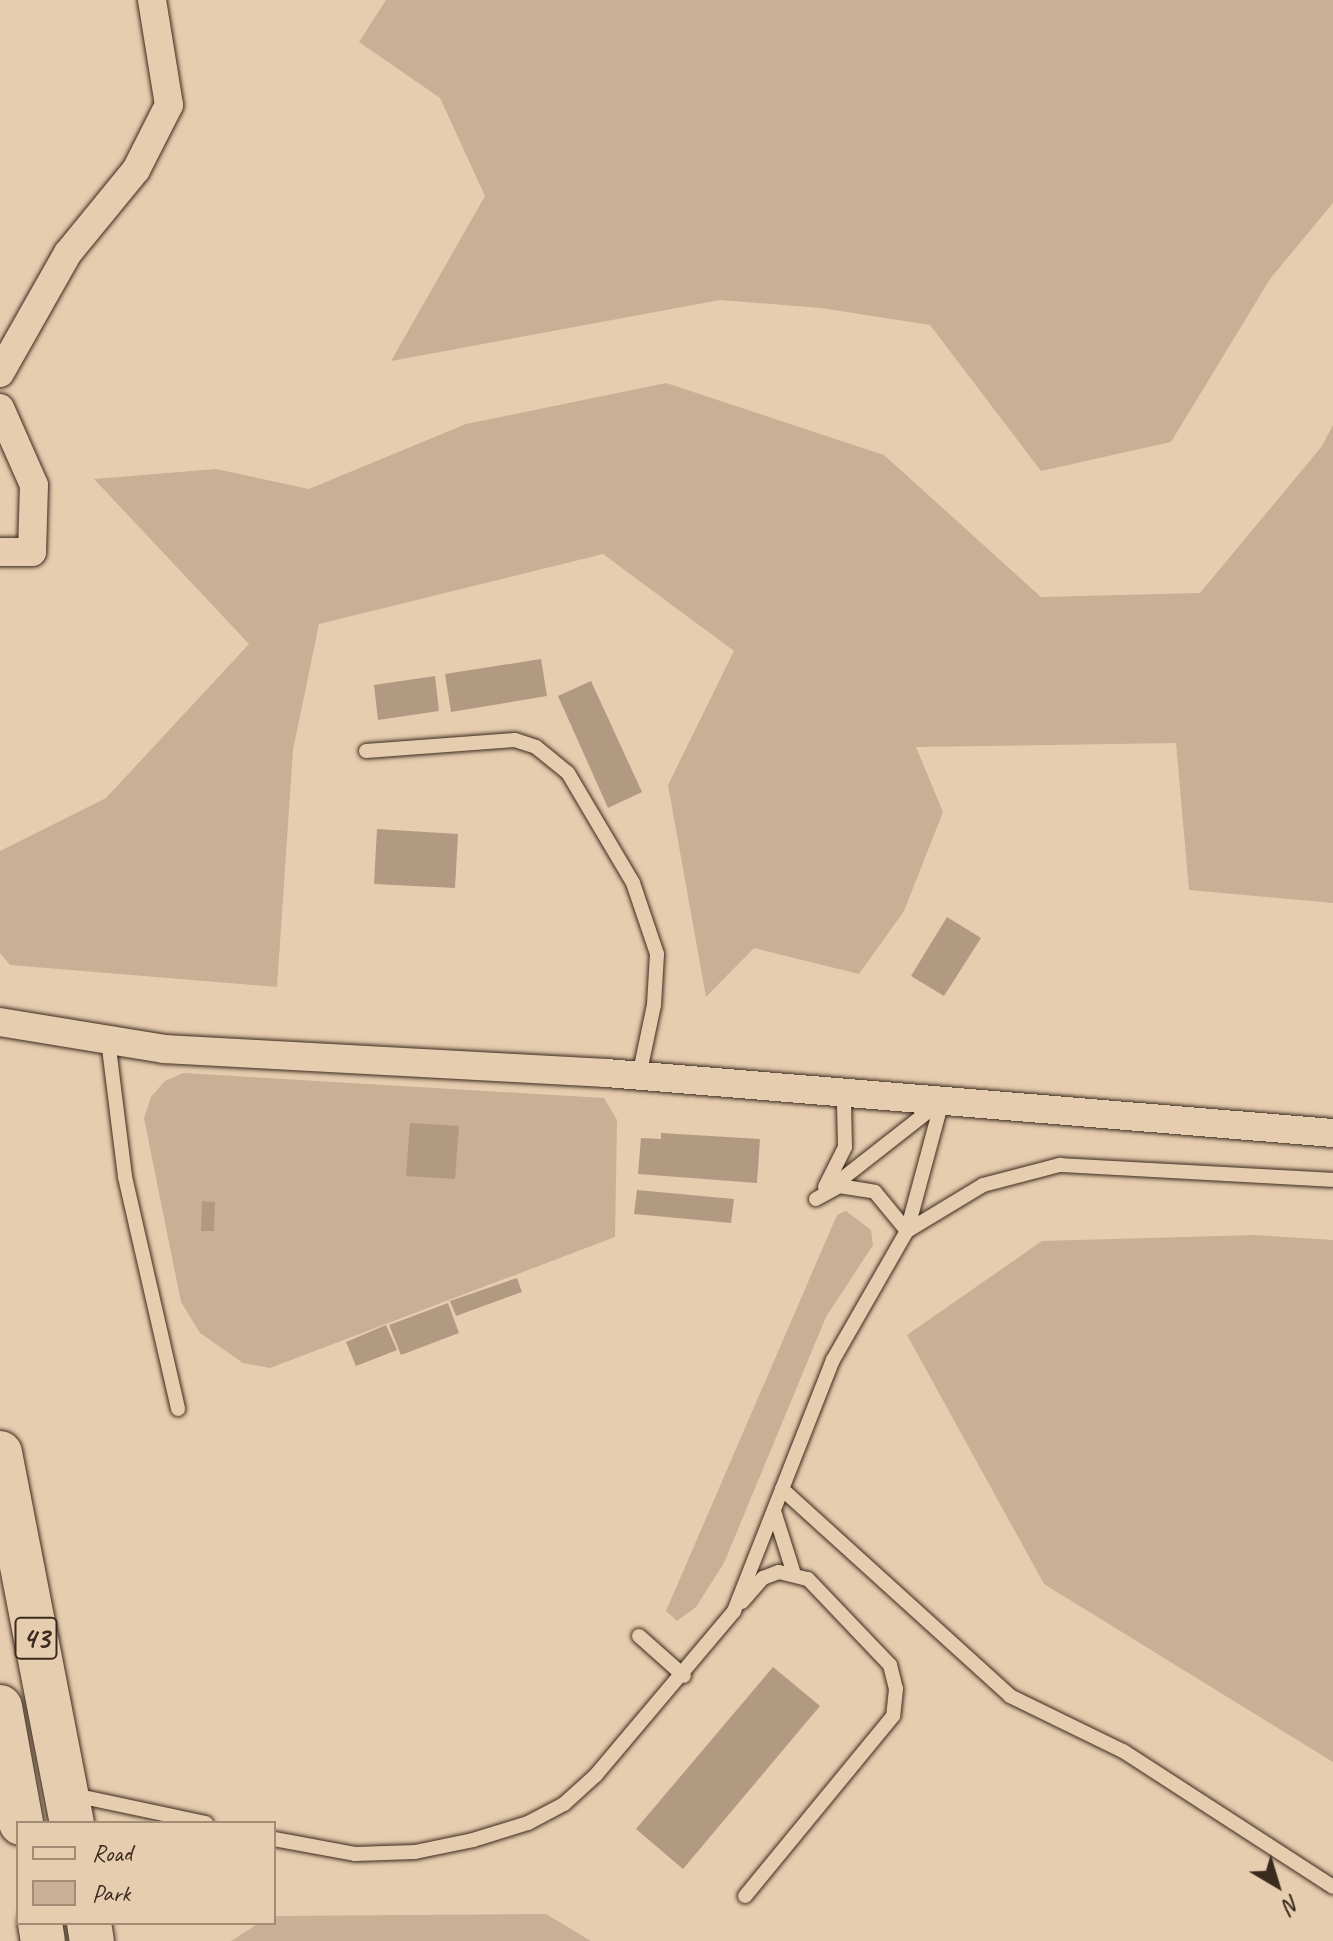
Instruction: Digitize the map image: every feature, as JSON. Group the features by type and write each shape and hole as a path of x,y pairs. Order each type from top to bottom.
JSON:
{"main road":[{"name":"43","path":"0,1453 69,1808"},
{"name":"43","path":"0,1707 21,1821"}],"street":[{"path":"0,373 68,253 136,170 169,105 152,0"},
{"path":"0,408 34,485 32,552 0,552"},
{"path":"0,1022 164,1049 639,1076 1333,1133"}],"lane":[{"path":"366,751 515,740 536,747 568,773 633,883 657,954 654,1005 639,1076"},
{"path":"108,1040 125,1177 178,1409"},
{"path":"816,1199 845,1147 844,1103 835,1092"},
{"path":"816,1199 942,1101"},
{"path":"734,1611 833,1360 907,1231 942,1101"},
{"path":"907,1231 940,1206 983,1185 1060,1165 1333,1180"},
{"path":"816,1199 839,1186 875,1192 907,1231"},
{"path":"782,1489 1010,1696 1123,1751 1333,1887"},
{"path":"774,1510 793,1571"},
{"path":"276,1839 355,1854 415,1852 528,1823 564,1804 596,1775 684,1676 763,1578 793,1571 808,1579 890,1665 896,1689 893,1716 745,1896"},
{"path":"639,1636 684,1676"},
{"path":"69,1808 188,1821"}],"green space":[{"path":"386,0 1333,0 1333,203 1270,279 1171,442 1041,471 930,325 821,308 720,300 391,361 485,196 440,98 359,42"},
{"path":"666,383 884,455 1041,597 1200,593 1322,446 1333,425 1333,903 1189,890 1176,743 916,747 943,812 904,911 859,974 754,948 706,997 668,785 734,651 603,554 319,624 293,750 277,987 10,965 0,953 0,851 106,798 249,644 94,479 216,469 309,489 466,424"},
{"path":"183,1073 604,1098 617,1120 615,1237 270,1368 243,1363 200,1333 181,1302 144,1118 151,1097 165,1081"},
{"path":"846,1211 871,1230 873,1245 826,1317 724,1563 696,1607 677,1621 666,1611 837,1215"},
{"path":"1255,1235 1333,1240 1333,1762 1044,1584 907,1335 1042,1241"},
{"path":"546,1914 591,1941 231,1941 256,1925 276,1925 276,1916"}],"building":[{"path":"541,659 547,696 451,712 445,674"},
{"path":"435,676 439,711 378,720 374,685"},
{"path":"591,681 642,792 608,808 558,696"},
{"path":"377,829 458,834 455,888 374,884"},
{"path":"947,917 981,938 944,996 911,976"},
{"path":"410,1123 459,1126 455,1179 406,1176"},
{"path":"661,1133 760,1139 757,1183 638,1174 641,1138 661,1139"},
{"path":"637,1190 734,1199 731,1223 634,1214"},
{"path":"202,1201 215,1202 214,1231 201,1231"},
{"path":"517,1278 522,1292 456,1316 450,1301"},
{"path":"448,1303 459,1333 401,1355 389,1325"},
{"path":"386,1325 397,1350 356,1366 346,1342"},
{"path":"773,1667 820,1706 683,1869 636,1829"}]}
